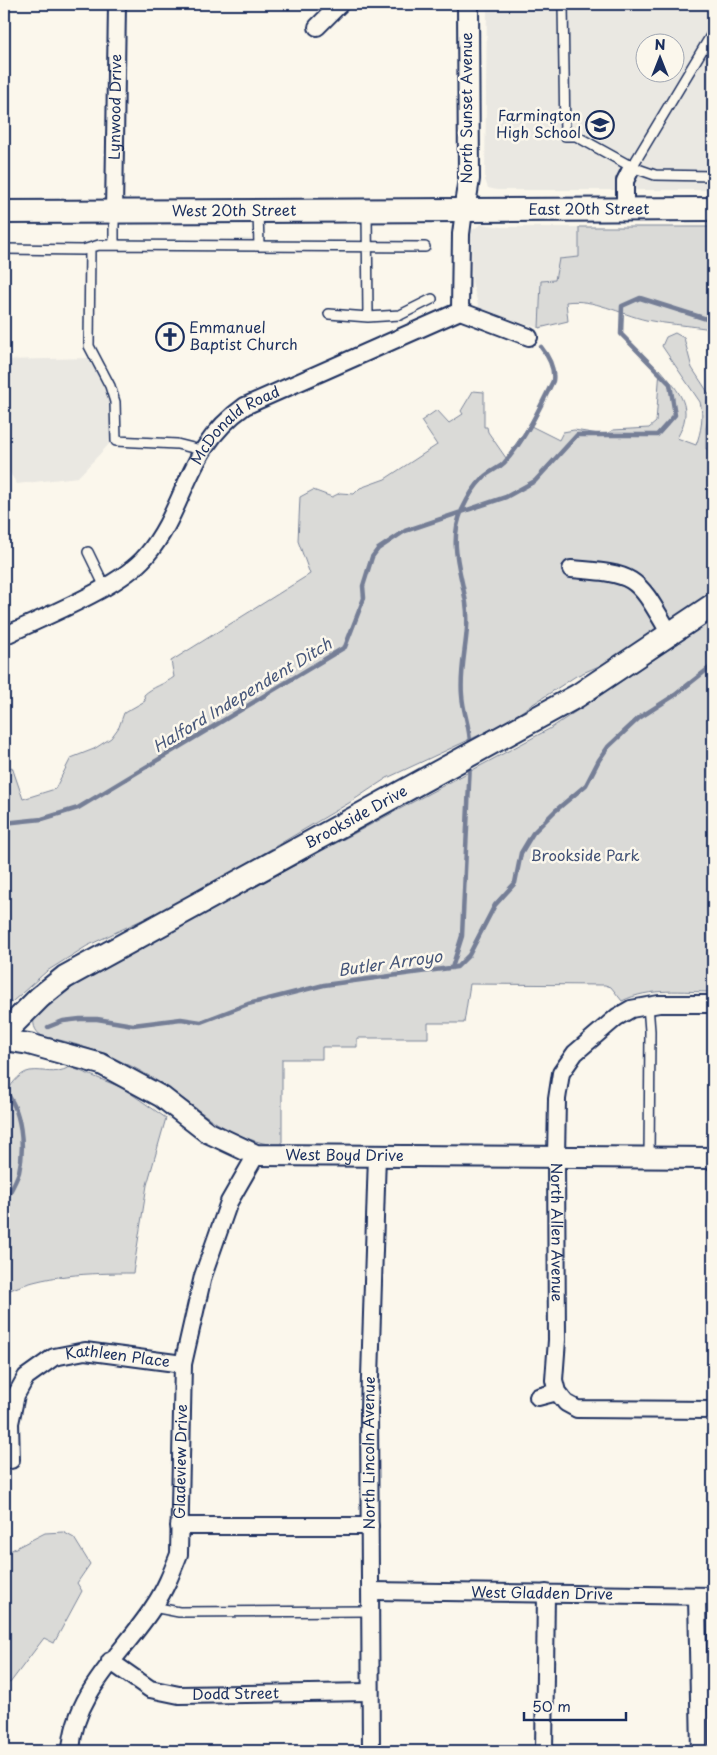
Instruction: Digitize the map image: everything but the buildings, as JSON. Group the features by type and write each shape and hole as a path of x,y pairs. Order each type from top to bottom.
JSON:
{"main road":[{"name":"East 20th Street","path":"464,211 496,208 713,209"},
{"name":"West 20th Street","path":"4,212 464,211"},
{"name":"Brookside Drive","path":"4,1033 33,1003 65,977 577,696 713,605"}],"street":[{"name":"Lynwood Drive","path":"114,212 117,4"},
{"path":"317,27 340,4"},
{"name":"North Sunset Avenue","path":"464,211 469,179 468,4"},
{"path":"625,209 625,180 632,167"},
{"path":"464,211 461,234 460,312 529,336"},
{"name":"McDonald Road","path":"4,636 105,587 130,572 148,554 164,529 202,450 220,425 245,406 460,312"},
{"path":"571,570 603,572 625,576 635,581 646,592 670,634"},
{"path":"648,1005 713,1004"},
{"name":"North Allen Avenue","path":"556,1392 554,1380 557,1340 556,1157 557,1098 561,1073 575,1053 617,1017 648,1005"},
{"name":"West Boyd Drive","path":"4,1040 29,1044 101,1064 162,1097 207,1132 256,1155 713,1158"},
{"name":"Gladeview Drive","path":"71,1751 71,1739 83,1705 110,1661 154,1607 168,1583 179,1554 183,1364 206,1266 229,1202 256,1155"},
{"name":"North Lincoln Avenue","path":"371,1751 368,1409 378,1155"},
{"name":"Kathleen Place","path":"11,1460 10,1423 16,1394 26,1377 54,1357 85,1351 183,1364"},
{"path":"538,1398 556,1392 566,1403 577,1408 713,1410"},
{"path":"179,1526 370,1526"},
{"name":"West Gladden Drive","path":"371,1591 705,1596"},
{"path":"544,1751 546,1593"},
{"path":"700,1751 705,1596"},
{"name":"Dodd Street","path":"110,1661 150,1689 179,1695 370,1692"}],"lane":[{"path":"563,4 565,136 576,136 632,167 655,175 711,177 713,168"},
{"path":"632,167 713,32"},
{"path":"258,211 259,246"},
{"path":"367,211 368,317"},
{"path":"114,212 114,245"},
{"path":"4,249 83,250 114,245 426,248"},
{"path":"90,248 89,346 110,386 115,402 116,441 177,444 202,450"},
{"path":"329,314 368,317 400,315 432,299"},
{"path":"88,552 105,587"},
{"path":"648,1005 650,1031 649,1158"},
{"path":"154,1607 179,1612 371,1611"}],"shaded area":[{"name":"Farmington High School","path":"487,4 713,4 713,190 497,190 488,188 485,180"},
{"path":"481,224 502,227 579,227 579,257 555,280 541,281 539,328 500,317 479,308 472,282 471,231"},
{"path":"90,358 110,391 112,441 78,477 17,484 4,464 4,360"}],"green space":[{"path":"579,227 713,227 713,333 705,328 646,320 596,304 576,301 566,302 568,321 539,328 541,281 555,280 559,259 579,257"},
{"path":"675,333 684,338 692,368 713,400 706,428 706,449 713,448 713,591 615,659 576,676 501,725 387,778 349,803 188,898 87,946 47,971 4,1009 4,770 12,767 23,799 55,789 71,758 94,749 111,738 119,727 124,713 145,701 144,695 147,692 174,677 171,661 310,574 298,541 300,497 313,490 332,497 340,493 354,494 360,488 385,479 437,445 421,421 437,410 449,423 463,414 461,411 473,391 484,392 484,427 487,427 488,432 506,458 529,425 559,440 563,432 574,430 605,435 613,430 649,428 656,422 660,369 679,393 685,409 685,418 677,438 696,445 701,424 700,402 662,346 666,337"},
{"name":"Brookside Park","path":"713,620 713,992 655,992 622,1001 611,987 605,985 470,984 464,1023 428,1023 428,1038 357,1038 357,1047 322,1047 322,1059 282,1059 282,1146 246,1138 231,1131 162,1084 133,1067 104,1054 42,1036 35,1029 35,1014 90,975 551,728"},
{"path":"70,1067 123,1088 166,1118 147,1185 133,1273 84,1274 50,1278 4,1293 4,1096 15,1081 26,1072 58,1071"},
{"path":"63,1532 74,1538 90,1564 77,1583 82,1591 54,1643 44,1638 10,1683 4,1681 4,1554 45,1533"}],"waterway":[{"name":"Halford Independent Ditch","path":"4,823 42,819 78,808 345,647 364,598 363,586 372,557 378,549 405,531 506,497 535,481 577,435 657,435 675,415 670,384 621,334 622,306 640,298 713,321"},
{"path":"470,747 462,695 467,615 457,557 456,534 458,522 464,506 477,485 485,476 504,463 518,445 553,381 551,363 541,347"},
{"name":"Butler Arroyo","path":"48,1027 63,1021 80,1019 97,1019 133,1025 181,1019 201,1022 248,1004 324,985 457,967 469,955 495,905 515,883 521,853 533,833 555,811 586,785 608,747 639,718 675,695 713,665"},
{"path":"452,968 462,936 470,762"},
{"name":"Butler Arroyo","path":"4,1090 15,1107 22,1140 19,1172 4,1203"}],"place":[{"name":"Farmington High School","path":"600,125"},
{"name":"Emmanuel Baptist Church","path":"170,337"}]}
